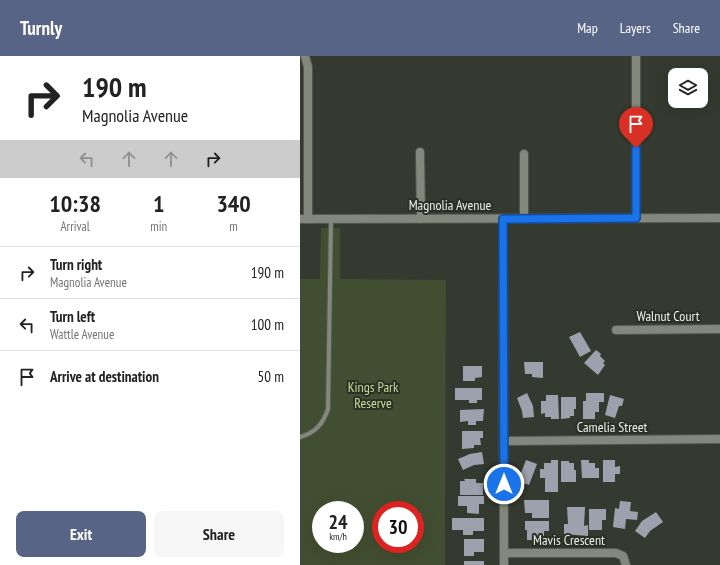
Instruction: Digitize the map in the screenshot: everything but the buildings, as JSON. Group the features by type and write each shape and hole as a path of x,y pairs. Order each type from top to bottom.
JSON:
{"street":[{"path":"305,56 308,67"},
{"path":"304,218 308,67 311,56"},
{"path":"636,56 636,218"},
{"path":"420,152 421,218"},
{"path":"524,154 524,218"},
{"name":"Magnolia Avenue","path":"304,218 720,218"},
{"path":"503,219 504,565"},
{"name":"Walnut Court","path":"616,330 720,329"},
{"name":"Camelia Street","path":"504,441 720,439"},
{"name":"Mavis Crescent","path":"504,553 616,553 623,556 626,565"}],"lane":[{"path":"300,437 317,428 322,422 328,409 331,219"}],"green space":[{"name":"Kings Park Reserve","path":"321,228 340,228 340,279 446,280 445,565 300,565 300,279 320,279"}],"route":[{"path":"504,484 503,219 636,218 636,148"}]}
